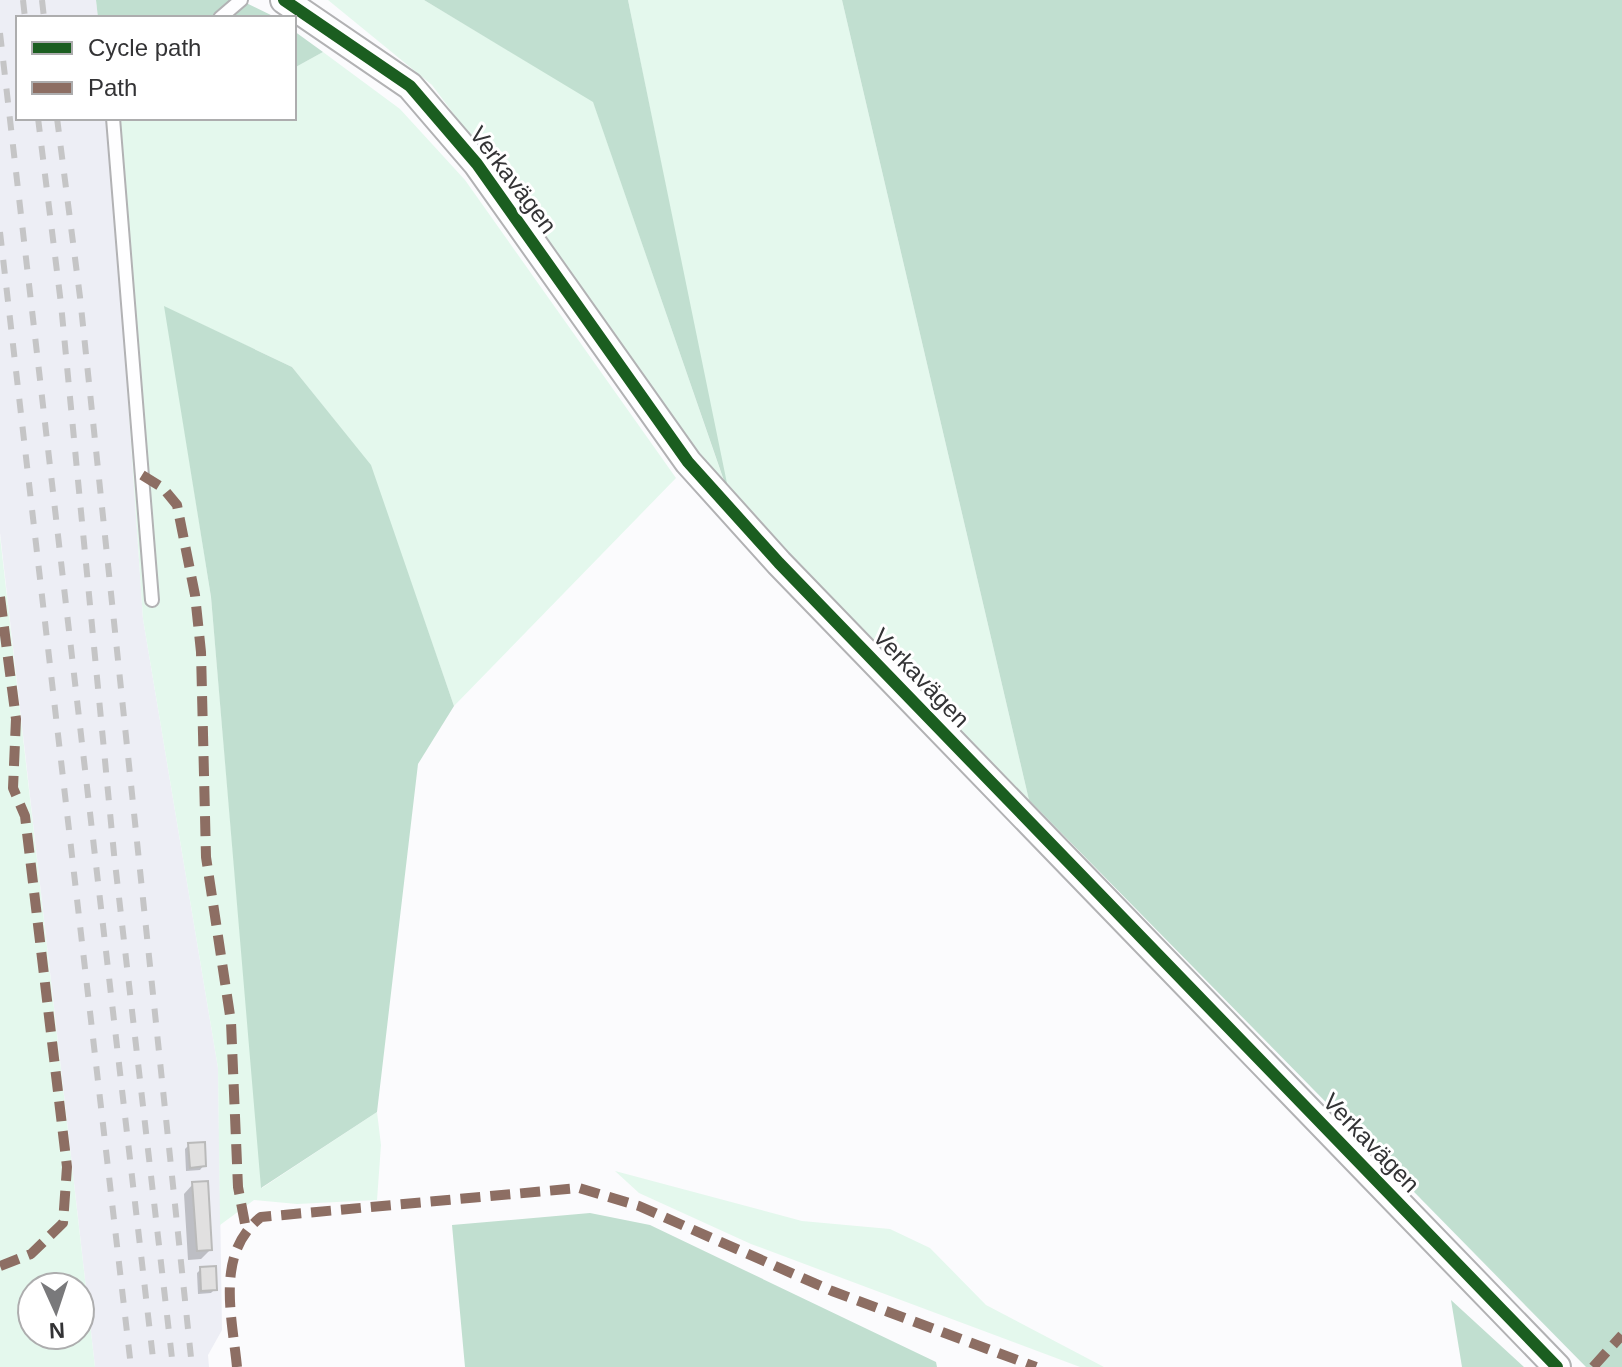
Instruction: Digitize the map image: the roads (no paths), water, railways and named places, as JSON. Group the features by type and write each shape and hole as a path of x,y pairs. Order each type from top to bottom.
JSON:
{"street":[{"name":"Verkavägen","path":"284,0 410,86 477,164 671,438 708,484 779,563 1557,1367"}],"lane":[{"path":"222,16 241,0"},
{"path":"113,120 152,600"}],"railway":[{"path":"23,0 25,16"},
{"path":"42,0 44,16"},
{"path":"0,33 154,1367"},
{"path":"38,120 61,304 114,854 173,1367"},
{"path":"57,120 80,297 192,1367"},
{"path":"0,232 131,1367"}]}
